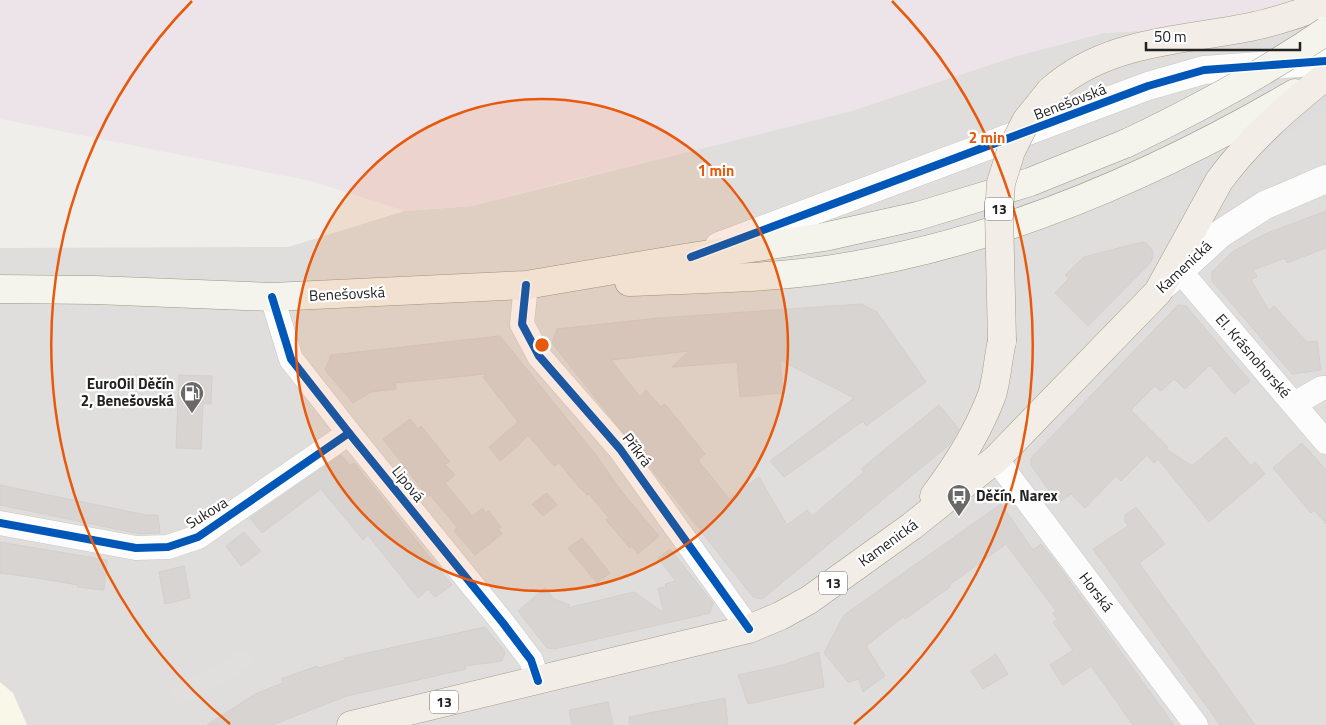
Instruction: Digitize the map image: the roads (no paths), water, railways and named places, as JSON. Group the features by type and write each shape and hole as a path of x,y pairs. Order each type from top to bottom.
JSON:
{"main road":[{"name":"13","path":"912,526 958,463 977,429 992,393 1002,341 999,212 1002,183 1011,151 1026,121 1050,91 1066,77 1107,56 1158,42 1252,26 1292,16 1326,4"},
{"name":"Benešovská","path":"0,289 95,290 272,297 526,285 824,237 918,216 1030,182 1126,143 1235,87 1326,31"},
{"name":"13","path":"1158,292 1219,181 1231,165 1260,135 1326,75"},
{"path":"526,285 733,278 831,269 928,249 977,236 1055,209 1140,175 1253,118 1326,75"},
{"name":"Kamenická","path":"351,725 749,629 780,616 809,600 912,526 996,458 1158,292"}],"street":[{"name":"Benešovská","path":"691,257 1148,86 1204,70 1326,61"},
{"name":"Kamenická","path":"1158,292 1220,234 1265,205 1326,179"},
{"name":"El. Krásnohorské","path":"1180,271 1326,442"},
{"name":"Příkrá","path":"526,285 522,324 539,356 620,449 749,629"},
{"name":"Lipová","path":"272,297 291,359 348,433 503,622 531,660 538,681"},
{"path":"1294,404 1322,388 1326,388"},
{"name":"Sukova","path":"0,523 136,548 168,547 198,537 348,433"},
{"name":"Horská","path":"996,458 1196,725"}],"place":[{"name":"EuroOil Děčín 2, Benešovská","path":"192,414"},
{"name":"Děčín, Narex","path":"959,517"}]}
